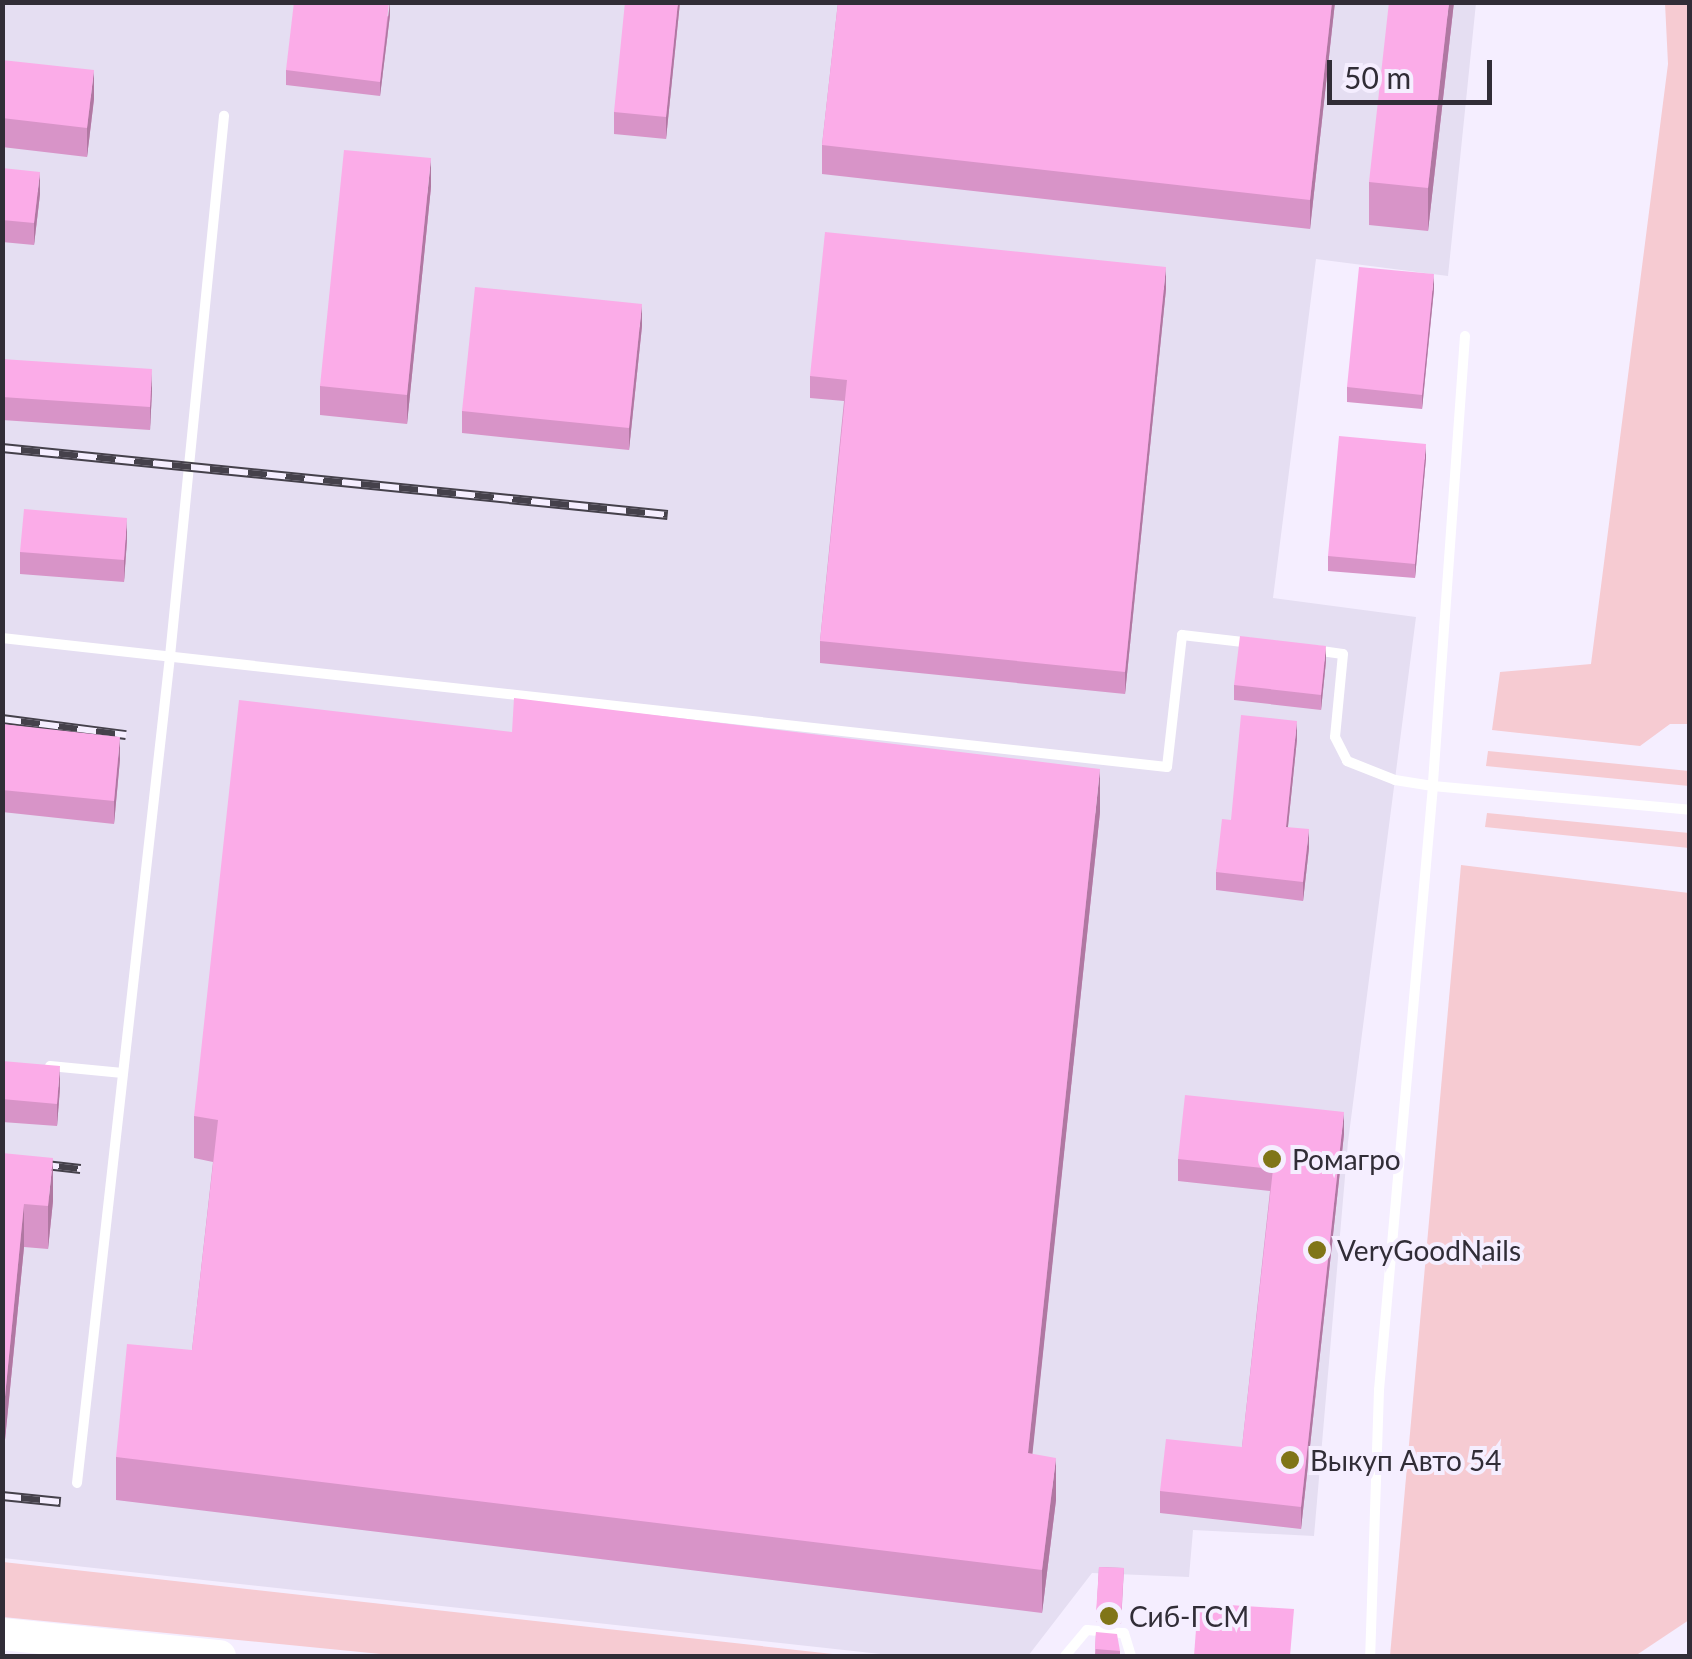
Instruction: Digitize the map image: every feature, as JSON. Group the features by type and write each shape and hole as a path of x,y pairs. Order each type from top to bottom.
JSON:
{"highway":[{"path":"16,1639 220,1656"}],"lane":[{"path":"77,1483 170,656 224,116"},
{"path":"1370,1656 1379,1390 1434,786 1466,336"},
{"path":"2,638 1167,766 1182,635 1272,645"},
{"path":"1308,649 1343,654 1335,737 1347,762 1395,780 1434,786 1690,810"},
{"path":"37,1064 123,1073"},
{"path":"1065,1656 1087,1630 1124,1633 1131,1656"}],"shaded area":[{"path":"3,3 1476,3 1448,276 1316,259 1273,598 1416,617 1348,1142 1314,1536 1193,1530 1189,1577 1092,1573 1028,1656 899,1656 3,1558"},
{"path":"1665,3 1690,3 1689,724 1670,724 1640,746 1492,730 1500,672 1591,664 1668,64"},
{"path":"1488,751 1689,771 1689,786 1486,766"},
{"path":"1487,813 1689,833 1689,848 1485,827"},
{"path":"1461,865 1689,893 1689,1620 1635,1656 1390,1656"},
{"path":"3,1562 851,1656 401,1656 3,1617"}],"building":[{"path":"294,2 389,2 380,82 286,70"},
{"path":"625,2 678,2 666,117 614,112"},
{"path":"838,2 1332,2 1310,200 822,145"},
{"path":"1389,2 1449,2 1428,188 1369,182"},
{"path":"2,60 94,70 87,128 2,118"},
{"path":"344,150 431,158 407,395 320,386"},
{"path":"2,168 40,172 34,223 2,220"},
{"path":"825,232 1166,267 1125,672 820,641 847,380 810,376"},
{"path":"1359,267 1434,274 1422,395 1347,387"},
{"path":"475,287 642,304 629,428 462,411"},
{"path":"2,359 152,369 150,407 2,397"},
{"path":"1339,436 1426,444 1415,564 1328,556"},
{"path":"24,509 127,518 124,560 20,552"},
{"path":"1240,636 1326,646 1321,695 1234,685"},
{"path":"514,698 1100,769 1028,1453 1056,1458 1042,1570 116,1457 127,1344 192,1350 218,1120 194,1116 239,700 512,732"},
{"path":"1241,715 1297,721 1286,827 1309,829 1303,882 1216,872 1222,819 1231,820"},
{"path":"2,724 120,737 114,801 2,790"},
{"path":"2,1061 60,1066 57,1104 2,1099"},
{"path":"1185,1095 1344,1112 1301,1507 1160,1491 1166,1439 1242,1447 1273,1169 1178,1159"},
{"path":"2,1153 53,1158 48,1206 24,1204 3,1417"},
{"path":"1099,1567 1124,1568 1121,1617 1096,1614"},
{"path":"1198,1603 1294,1609 1290,1656 1194,1656"},
{"path":"1096,1632 1117,1634 1120,1651 1095,1649"}],"tram line":[{"path":"2,1656 11,1656"}],"railway":[{"path":"2,448 668,515"},
{"path":"2,719 126,735"},
{"path":"2,1160 80,1169"},
{"path":"2,1496 61,1502"}],"place":[{"name":"Ромагро","path":"1272,1159"},
{"name":"VeryGoodNails","path":"1317,1250"},
{"name":"Выкуп Авто 54","path":"1290,1460"},
{"name":"Сиб-ГСМ","path":"1109,1616"}]}
